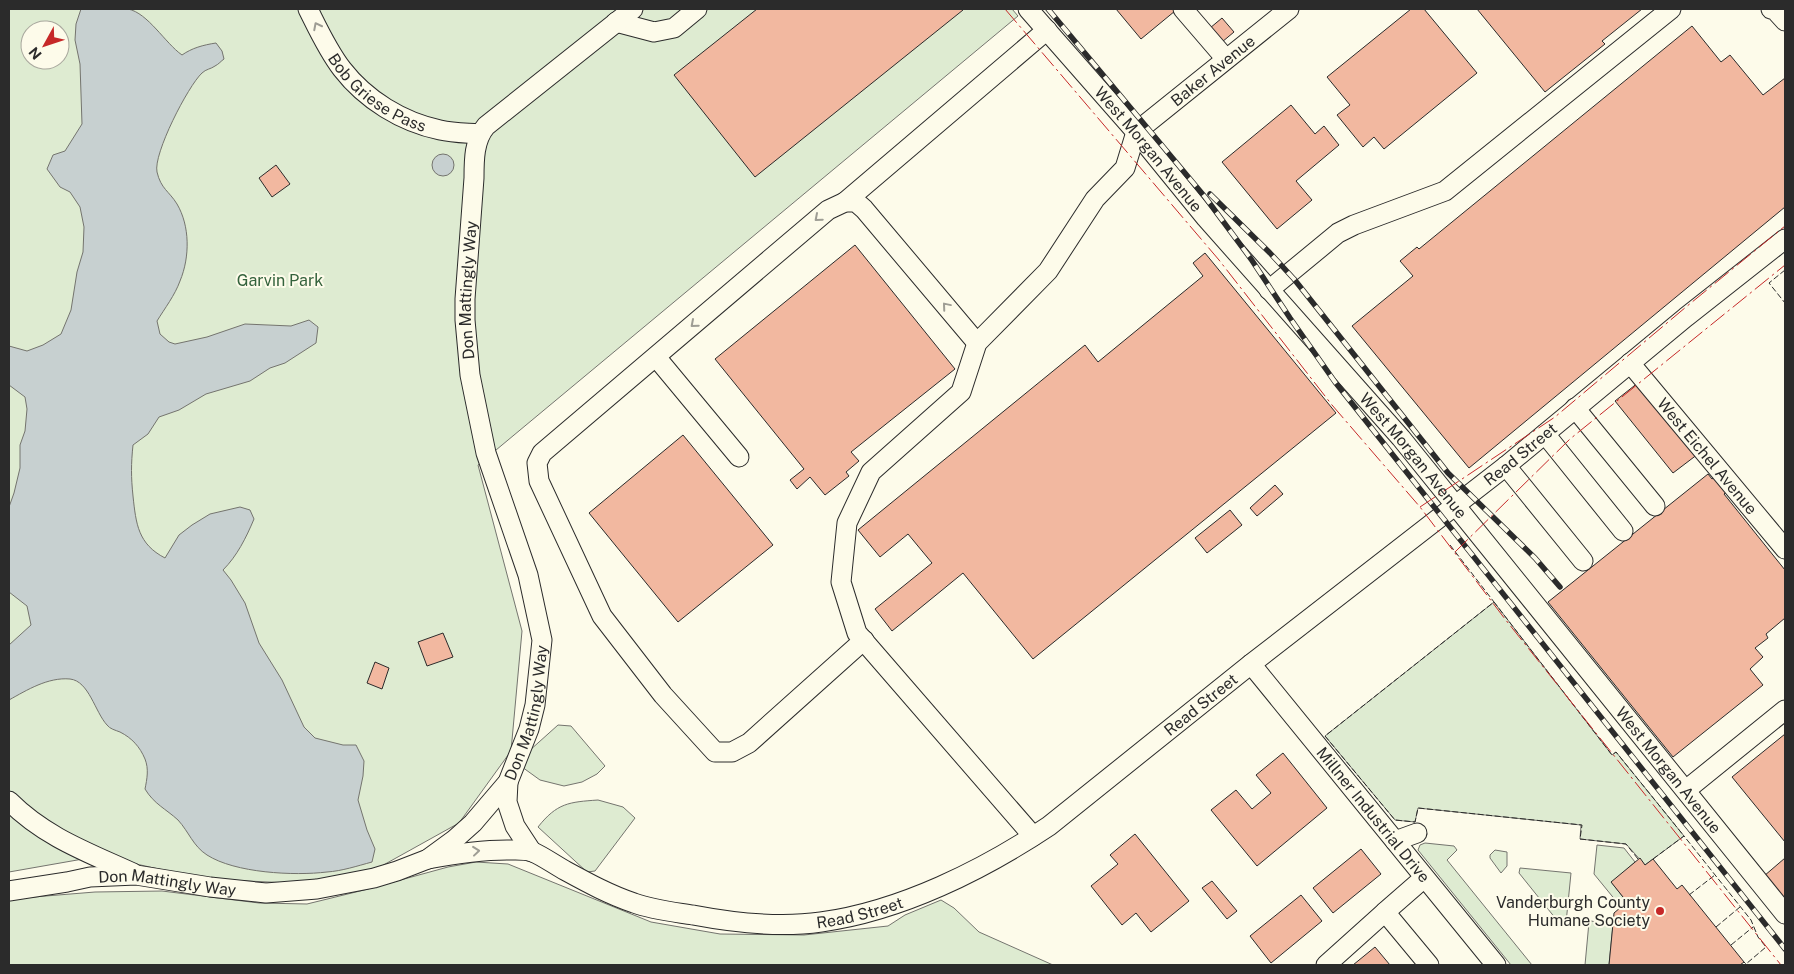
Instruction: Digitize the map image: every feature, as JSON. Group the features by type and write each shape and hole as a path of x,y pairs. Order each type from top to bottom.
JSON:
{"street":[{"name":"Bob Griese Pass","path":"308,9 340,68 370,98 392,113 415,123 441,130 478,134"},
{"path":"478,134 633,9"},
{"path":"616,22 654,32 674,28 697,9"},
{"name":"West Morgan Avenue","path":"1028,9 1136,132 1206,218 1395,431 1456,504 1785,914"},
{"path":"1184,9 1226,59"},
{"name":"Baker Avenue","path":"1136,132 1289,9"},
{"path":"1269,290 1338,233 1354,225 1445,191 1671,9"},
{"path":"1771,9 1785,21"},
{"path":"864,640 749,743 732,752 715,752 663,695 602,616 539,481 537,463 542,453 828,210 845,202 1047,30"},
{"path":"1033,836 857,633 841,582 847,523 871,472 960,392 977,343 1048,271 1096,199 1125,168 1136,132"},
{"name":"Don Mattingly Way","path":"9,891 90,877 136,874 210,887 266,893 317,889 374,878 428,859 473,823 508,782 526,737 535,706 542,640 528,575 486,453 470,375 465,299 474,163 478,134"},
{"path":"845,202 856,202 864,209 977,343"},
{"name":"Read Street","path":"428,859 477,850 532,852 618,898 637,904 713,919 763,924 803,924 869,913 901,903 982,866 1049,826 1251,664 1506,466 1630,363 1785,239"},
{"path":"656,358 739,457"},
{"name":"West Eichel Avenue","path":"1630,363 1785,549"},
{"path":"1575,408 1655,506"},
{"path":"1545,434 1623,531"},
{"path":"1506,466 1583,561"},
{"name":"Millner Industrial Drive","path":"1251,664 1496,965"},
{"path":"1686,790 1785,710"},
{"name":"Read Street","path":"508,782 507,802 515,826 532,852"},
{"path":"9,801 30,821 57,838 136,874"},
{"path":"1395,841 1418,833"},
{"path":"1326,965 1424,878"},
{"path":"1385,912 1429,965"}],"green space":[{"name":"Garvin Park","path":"9,9 1012,9 1018,16 478,465 522,631 511,751 459,823 369,873 290,883 204,879 100,856 9,872"},
{"path":"1494,602 1612,755 1616,752 1684,836 1645,865 1626,844 1580,839 1581,825 1418,808 1415,822 1395,820 1325,736"},
{"path":"558,725 571,726 605,766 597,774 582,782 564,786 540,780 522,767 529,751"},
{"path":"598,800 623,807 635,818 595,871 587,872 538,827 551,813 564,805"},
{"path":"1425,843 1454,846 1457,850 1447,860 1532,965 1511,965 1418,850 1420,845"},
{"path":"1597,845 1624,848 1635,862 1612,883 1627,902 1621,907 1594,874"},
{"path":"1495,850 1507,852 1507,866 1501,873 1490,858 1490,855"},
{"path":"476,862 508,864 651,922 720,934 804,935 888,926 905,915 941,900 954,908 979,932 1053,965 9,965 9,899 95,892 162,891 259,903 307,904 448,867"},
{"path":"1520,868 1571,873 1566,923 1564,925 1560,924 1519,873"},
{"path":"1589,922 1613,925 1609,965 1585,965"}],"shaded area":[{"path":"81,9 128,9 142,16 182,55 198,47 216,43 222,51 224,59 202,73 188,91 166,136 157,163 157,172 161,182 177,204 181,213 187,242 186,262 180,281 157,321 160,334 169,342 175,344 207,337 245,324 291,326 309,320 318,327 316,343 285,363 270,368 250,381 206,394 179,410 159,417 148,434 133,445 132,471 135,516 144,540 165,558 179,535 210,514 240,507 250,510 254,519 251,526 237,553 223,570 245,603 259,643 282,680 304,727 315,738 343,745 356,745 364,761 358,800 375,849 372,862 338,871 298,874 265,872 233,866 219,861 202,851 178,820 156,802 145,789 147,766 141,751 128,737 108,726 87,691 77,681 62,679 46,682 9,700 9,645 31,625 27,606 9,592 9,507 20,468 20,445 25,431 27,409 25,397 9,385 9,346 27,351 43,345 61,334 71,310 77,272 83,252 84,227 80,207 70,192 60,187 47,169 53,155 65,151 82,124 80,64 75,40 76,24"},
{"path":"443,154 451,157 454,165 451,173 443,176 435,173 432,165 435,157"}],"building":[{"path":"757,9 963,10 755,177 674,75"},
{"path":"1116,9 1173,9 1175,11 1141,39"},
{"path":"1411,9 1424,9 1477,73 1384,149 1374,137 1363,147 1337,115 1350,105 1327,77"},
{"path":"1477,9 1642,9 1602,41 1605,44 1545,92"},
{"path":"1222,18 1234,32 1222,42 1210,28"},
{"path":"1692,26 1721,62 1730,55 1763,95 1785,78 1785,207 1469,468 1352,326 1413,276 1400,261 1417,247 1419,249"},
{"path":"1291,105 1315,134 1324,126 1339,145 1296,181 1312,200 1277,229 1222,162"},
{"path":"276,165 290,184 272,197 259,178"},
{"path":"855,245 955,369 851,452 859,461 846,472 849,476 825,495 810,477 797,489 790,480 804,469 715,359"},
{"path":"1205,253 1336,413 1033,659 963,573 892,631 875,609 932,563 908,534 880,557 858,530 1085,345 1098,362 1203,276 1193,263"},
{"path":"1639,382 1698,454 1673,473 1615,401"},
{"path":"683,435 773,545 678,622 589,513"},
{"path":"1708,474 1712,479 1719,474 1731,488 1724,494 1785,570 1785,618 1766,634 1768,638 1755,648 1763,657 1750,669 1763,685 1673,757 1548,602"},
{"path":"1275,485 1283,494 1257,516 1250,508"},
{"path":"1230,510 1242,525 1207,553 1195,538"},
{"path":"443,633 453,657 427,666 418,642"},
{"path":"375,662 389,668 382,689 367,683"},
{"path":"1785,734 1785,842 1732,777"},
{"path":"1283,753 1327,808 1257,866 1211,810 1236,790 1252,809 1271,793 1256,775"},
{"path":"1135,834 1189,901 1151,932 1136,913 1122,925 1091,886 1118,864 1110,855"},
{"path":"1361,849 1381,874 1333,913 1313,888"},
{"name":"Vanderburgh County Humane Society","path":"1640,858 1645,865 1653,859 1677,889 1682,885 1744,962 1740,965 1609,965 1614,913 1627,902 1611,882"},
{"path":"1785,858 1785,902 1764,876"},
{"path":"1212,881 1237,911 1227,919 1202,888"},
{"path":"1301,895 1322,921 1271,963 1250,936"},
{"path":"1375,947 1390,965 1353,965"}],"railway":[{"path":"1048,9 1205,197 1251,259 1335,382 1785,949"},
{"path":"1210,194 1294,279 1448,473 1535,558 1560,587"}],"fence":[{"path":"1785,270 1769,283 1785,303"},
{"path":"1450,545 1494,602"},
{"path":"1638,859 1626,844 1580,839 1582,825 1418,808 1415,822 1395,820 1325,736 1494,602 1612,755 1616,752 1684,836"},
{"path":"1653,859 1684,836 1751,920 1758,937 1766,947 1746,964 1744,962"},
{"path":"1689,895 1715,875"},
{"path":"1716,927 1740,907"},
{"path":"1731,945 1753,927"}],"power":[{"path":"1005,9 1219,260 1332,405 1420,507 1505,619 1781,965"},
{"path":"1420,507 1555,417 1785,226"},
{"path":"1455,552 1570,439 1785,265"}],"place":[{"name":"Vanderburgh County Humane Society","path":"1660,911"}]}
